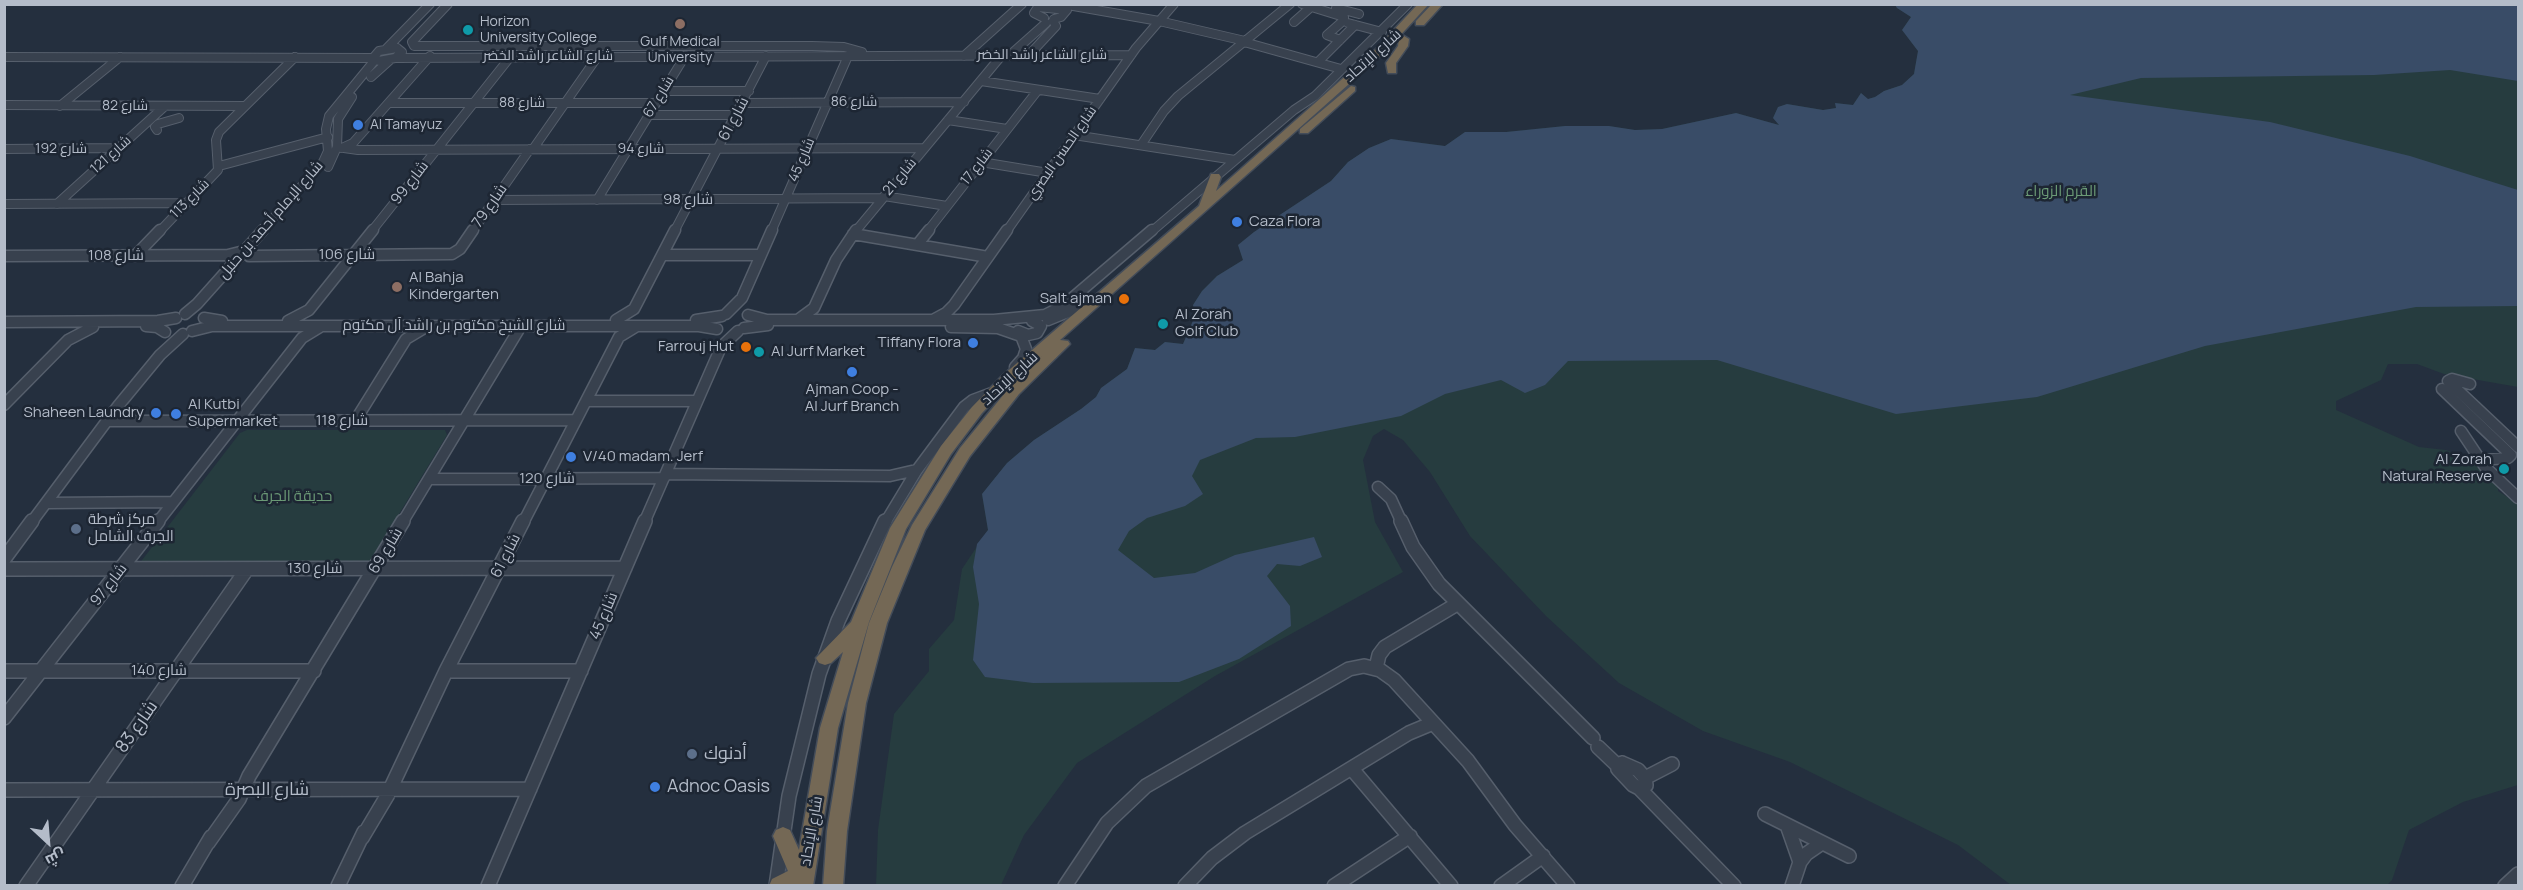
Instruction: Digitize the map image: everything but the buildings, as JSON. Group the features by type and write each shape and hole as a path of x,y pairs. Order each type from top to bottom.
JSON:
{"highway":[{"name":"شارع الإتحاد","path":"801,884 829,728 860,622 898,528 915,498 961,430 1002,385 1380,51 1424,4"},
{"name":"شارع الإتحاد","path":"833,885 837,831 854,727 871,645 890,592 918,529 965,452 1014,391 1048,358 1404,39 1438,4"},
{"path":"1392,71 1392,61 1403,46 1404,39"},
{"path":"1203,209 1215,177"},
{"path":"825,658 848,638 860,622"},
{"path":"783,836 801,884"},
{"path":"778,885 789,880 801,884"}],"street":[{"name":"شارع الإمام أحمد بن حنبل","path":"118,406 160,355 202,323 206,304 324,162 328,151 327,120 332,110 378,55 430,4"},
{"path":"964,56 1022,4"},
{"path":"1062,4 1093,7 1159,21 1244,41 1341,69"},
{"name":"شارع الحسن البصري","path":"933,320 954,305 1131,55 1174,4"},
{"path":"1141,145 1171,103 1290,4"},
{"path":"1302,4 1330,10 1358,10"},
{"path":"994,320 1038,316 1058,310 1294,110 1315,96 1408,4"},
{"path":"401,50 406,39 429,14 443,6"},
{"path":"443,6 412,42 414,46 844,47 864,53"},
{"path":"1298,21 1311,7"},
{"path":"1330,10 1341,15 1343,21"},
{"path":"1340,40 1327,35 1358,10"},
{"name":"شارع 21","path":"814,308 836,260 853,234 883,197 981,81 1006,55 1049,20 1056,26 1029,55"},
{"path":"1343,21 1382,32"},
{"path":"1318,62 1354,25"},
{"path":"406,39 420,34"},
{"path":"355,146 431,54 453,46"},
{"path":"617,52 638,46"},
{"path":"674,46 687,54"},
{"path":"707,51 724,46"},
{"path":"577,47 596,54"},
{"name":"شارع الإمام أحمد بن حنبل","path":"247,253 323,173 340,148 336,127 342,110 380,67 401,50"},
{"name":"شارع الشاعر راشد الخضر","path":"378,55 401,50 431,54 511,56 617,52 766,56 848,56 864,53"},
{"name":"شارع الشاعر راشد الخضر","path":"378,55 392,59 431,54 687,54 707,51 917,56 1131,55"},
{"name":"شارع 79","path":"444,255 459,251 565,103 596,54"},
{"name":"شارع 67","path":"597,200 687,54"},
{"path":"4,57 378,55"},
{"name":"شارع 99","path":"288,321 309,310 511,56"},
{"name":"شارع 61","path":"634,309 766,56"},
{"name":"شارع 45","path":"724,315 742,298 848,56"},
{"path":"59,105 118,57"},
{"name":"شارع 113","path":"135,256 210,180 219,166 217,136 295,57"},
{"path":"981,81 1100,99"},
{"name":"شارع 17","path":"917,245 1038,90"},
{"path":"663,91 749,91"},
{"name":"شارع 86","path":"743,103 964,102"},
{"name":"شارع 88","path":"389,103 656,103"},
{"name":"شارع 82","path":"4,105 245,106"},
{"name":"شارع 121","path":"57,204 165,106"},
{"path":"157,130 156,126 181,120 193,106"},
{"path":"649,115 736,115"},
{"path":"948,120 1007,129"},
{"path":"1074,135 1235,160"},
{"path":"219,166 328,137"},
{"name":"شارع 94","path":"333,159 355,146"},
{"name":"شارع 94","path":"340,148 355,146 436,149 924,148"},
{"name":"شارع 192","path":"6,151 118,148"},
{"path":"981,162 1048,173"},
{"name":"شارع 98","path":"494,200 883,197 947,206"},
{"path":"4,204 186,203"},
{"path":"853,234 988,257"},
{"name":"شارع 106","path":"247,253 444,255"},
{"name":"شارع 108","path":"4,256 232,258 247,253"},
{"path":"663,255 761,255"},
{"name":"شارع الإمام أحمد بن حنبل","path":"118,406 128,385 166,333 166,325 181,316 232,258"},
{"path":"741,330 749,323 742,298"},
{"path":"746,314 767,320 1032,321 1057,317 1101,298"},
{"path":"954,305 956,313 973,320"},
{"path":"797,320 814,308 816,315 822,320"},
{"path":"616,328 638,323 634,309"},
{"path":"616,328 634,309"},
{"path":"309,310 312,321"},
{"name":"شارع الشيخ مكتوم بن راشد آل مكتوم","path":"324,326 616,328 638,323 700,320 724,315 746,314"},
{"path":"721,347 717,321 724,315"},
{"path":"4,322 153,321 181,316"},
{"name":"شارع الشيخ مكتوم بن راشد آل مكتوم","path":"181,316 203,316 223,322 312,321 616,328"},
{"path":"741,330 765,325 800,325 938,327 1008,330 1035,334 1041,326 1032,321"},
{"name":"شارع الشيخ مكتوم بن راشد آل مكتوم","path":"638,323 699,326 725,333 741,330"},
{"path":"4,327 153,327 166,333 188,332 212,326 300,332"},
{"name":"شارع 97","path":"4,718 237,421 300,332 324,326"},
{"path":"401,326 406,332 406,339"},
{"path":"352,421 406,339 429,326"},
{"name":"شارع 69","path":"182,885 314,671 521,326"},
{"path":"66,327 70,333 68,340"},
{"path":"4,405 68,340 93,327"},
{"name":"شارع 61","path":"338,885 586,401 616,328"},
{"name":"شارع 45","path":"488,885 721,347 741,330"},
{"path":"778,885 789,796 825,658 838,621 862,567 904,489 917,470 964,407 1002,385 1023,358 1026,349 1022,338 1008,330"},
{"path":"2470,384 2452,379 2448,381 2518,447"},
{"path":"2442,389 2511,455 2508,458 2480,460"},
{"path":"586,401 697,401"},
{"path":"4,559 48,503 118,406"},
{"name":"شارع 118","path":"108,421 576,420"},
{"path":"2461,431 2480,460 2518,498"},
{"name":"شارع 120","path":"429,479 890,476 904,475 917,470"},
{"path":"890,476 900,481 904,489"},
{"path":"1378,487 1391,499 1423,564 1457,604 1618,766 1622,762 1628,764 1642,783 1734,885"},
{"path":"48,503 173,502"},
{"name":"شارع 130","path":"4,569 625,568"},
{"name":"شارع 83","path":"26,885 247,569"},
{"path":"1376,668 1377,659 1385,647 1457,604"},
{"path":"1065,885 1107,823 1146,786 1349,669 1364,666 1376,668 1390,676 1468,762 1515,825 1568,885"},
{"name":"شارع 140","path":"4,671 314,671"},
{"path":"446,671 581,671"},
{"path":"1185,885 1212,858 1245,833 1409,733 1433,723"},
{"path":"1642,783 1672,764"},
{"path":"1352,768 1451,885"},
{"name":"شارع البصرة","path":"4,790 240,790 390,785 530,789"},
{"path":"1765,814 1849,856"},
{"path":"1787,825 1800,862"},
{"path":"1334,885 1410,836"},
{"path":"1791,885 1800,862 1813,848 1822,843"},
{"path":"1501,885 1543,856"},
{"path":"2505,885 2518,874"}],"green space":[{"path":"1895,5 2518,5 2518,387 2444,374 2417,364 2388,364 2381,380 2336,401 2336,410 2419,447 2446,450 2473,461 2498,476 2498,491 2518,504 2518,785 2463,802 2409,830 2392,880 2387,885 2011,885 1958,845 1790,762 1703,731 1619,683 1546,616 1470,536 1430,472 1403,440 1384,429 1373,436 1363,460 1375,522 1403,572 1215,676 1077,763 1024,835 1001,885 876,886 878,830 894,714 929,671 929,649 954,620 962,569 988,530 982,494 1007,463 1034,440 1081,409 1096,397 1101,388 1127,369 1135,348 1155,350 1165,342 1183,344 1195,316 1193,305 1202,291 1217,276 1243,260 1238,245 1331,181 1348,162 1369,148 1391,139 1445,146 1465,132 1506,132 1565,126 1609,126 1635,130 1662,129 1736,113 1779,125 1773,118 1778,107 1787,104 1823,110 1836,108 1835,103 1853,105 1861,93 1868,99 1875,97 1884,91 1902,85 1914,74 1918,51 1902,30 1911,17"},
{"name":"حديقة الجرف","path":"247,430 445,430 447,435 371,560 363,563 139,564 240,433"}],"water":[{"name":"القرم الزوراء","path":"1895,5 2518,5 2518,81 2450,70 2374,75 2141,78 2070,95 2270,122 2410,156 2518,190 2518,306 2416,307 2205,346 2037,397 1896,414 1717,360 1568,361 1545,385 1525,393 1501,380 1445,394 1401,416 1295,437 1256,438 1200,460 1192,476 1203,494 1185,506 1147,518 1129,531 1118,550 1154,578 1195,573 1235,555 1314,537 1322,557 1300,566 1277,564 1267,576 1290,606 1291,626 1239,659 1179,682 1033,683 985,677 973,660 979,604 973,567 977,544 988,530 982,494 1007,463 1034,440 1081,409 1096,397 1101,388 1127,369 1135,348 1155,350 1165,342 1183,344 1195,316 1193,305 1202,291 1217,276 1243,260 1238,245 1331,181 1348,162 1369,148 1391,139 1445,146 1465,132 1506,132 1565,126 1609,126 1635,130 1662,129 1736,113 1779,125 1773,118 1778,107 1787,104 1823,110 1836,108 1835,103 1853,105 1861,93 1868,99 1875,97 1884,91 1902,85 1914,74 1918,51 1902,30 1911,17"}],"place":[{"name":"Gulf Medical University","path":"680,24"},
{"name":"Horizon University College","path":"468,30"},
{"name":"Al Tamayuz","path":"358,125"},
{"name":"Caza Flora","path":"1237,222"},
{"name":"Al Bahja Kindergarten","path":"397,287"},
{"name":"Salt ajman","path":"1124,299"},
{"name":"Al Zorah Golf Club","path":"1163,324"},
{"name":"Tiffany Flora","path":"973,343"},
{"name":"Farrouj Hut","path":"746,347"},
{"name":"Al Jurf Market","path":"759,352"},
{"name":"Ajman Coop - Al Jurf Branch","path":"852,372"},
{"name":"Shaheen Laundry","path":"156,413"},
{"name":"Al Kutbi Supermarket","path":"176,414"},
{"name":"V/40 madam. Jerf","path":"571,457"},
{"name":"Al Zorah Natural Reserve","path":"2504,469"},
{"name":"مركز شرطة الجرف الشامل","path":"76,529"},
{"name":"أدنوك","path":"692,754"},
{"name":"Adnoc Oasis","path":"655,787"}]}
